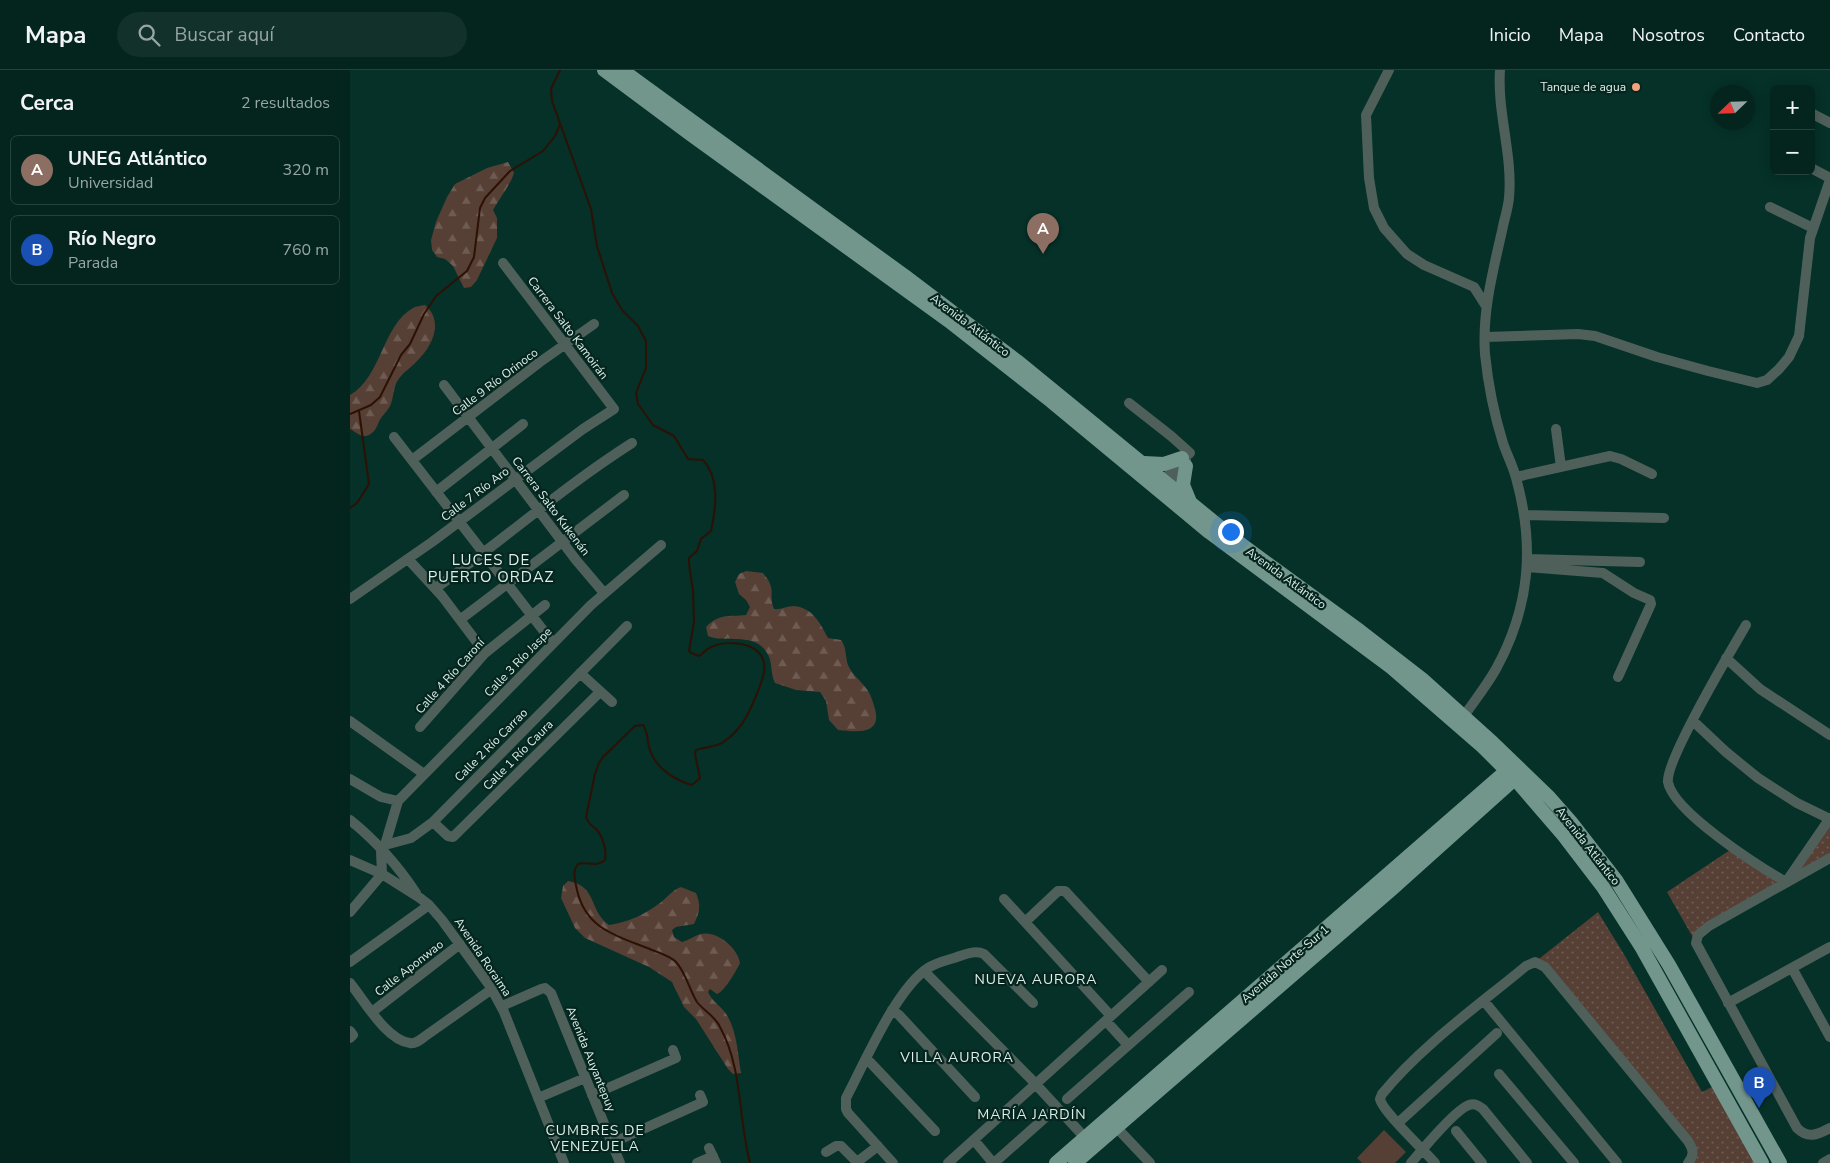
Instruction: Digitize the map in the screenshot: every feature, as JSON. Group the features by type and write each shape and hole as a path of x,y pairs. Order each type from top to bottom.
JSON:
{"main road":[{"name":"Avenida Atlántico","path":"604,70 949,321 1163,488 1264,574 1392,668 1571,822 1593,849 1631,903 1780,1163"},
{"name":"Avenida Atlántico","path":"622,70 954,312 1134,457 1144,463 1163,488 1190,503 1242,545 1388,652 1464,716 1515,772 1582,858 1621,914 1646,955 1760,1161"},
{"path":"1144,463 1164,464 1185,460 1184,485 1190,503"},
{"name":"Avenida Norte-Sur 1","path":"1056,1163 1116,1126 1392,889 1515,772"},
{"name":"Avenida Norte-Sur 1","path":"1075,1163 1089,1142 1515,772"},
{"path":"1772,1149 1785,1163"}],"street":[{"path":"1389,70 1366,115 1369,178 1374,208 1384,228 1407,254 1424,265 1474,287 1486,306"},
{"path":"1464,716 1496,669 1503,654 1518,612 1528,563 1524,516 1516,477 1503,442 1492,400 1485,354 1486,306 1509,198 1506,144 1499,94 1500,70"},
{"path":"1815,115 1830,123"},
{"path":"1485,337 1578,334 1595,336 1657,357 1756,383 1772,377 1793,351 1799,336 1807,256 1813,228 1830,179 1815,170"},
{"path":"1770,207 1813,228"},
{"name":"Carrera Salto Kamoirán","path":"503,263 614,409"},
{"name":"Calle 9 Río Orinoco","path":"412,460 515,381 594,324"},
{"name":"Carrera Salto Kukenán","path":"444,385 588,575 604,593"},
{"path":"1129,403 1171,436 1190,454 1163,488"},
{"name":"Calle 7 Río Aro","path":"350,599 460,522 583,429 614,409"},
{"path":"436,492 522,424"},
{"path":"1556,429 1561,467"},
{"path":"394,437 530,616 553,643"},
{"path":"436,588 484,554 583,476 632,444"},
{"path":"1516,477 1610,456 1621,459 1652,474"},
{"path":"461,619 624,495"},
{"path":"1524,516 1664,518"},
{"name":"Calle 3 Río Jaspe","path":"398,801 604,593 661,545"},
{"path":"408,559 436,588 485,653"},
{"path":"1528,563 1640,562"},
{"path":"1528,563 1603,573 1634,593 1650,600 1651,604 1618,677"},
{"name":"Calle 4 Río Caroní","path":"420,726 485,653 545,605"},
{"path":"1746,625 1726,658 1693,721 1668,780 1671,790 1682,804 1708,829 1739,853 1786,882"},
{"name":"Calle 2 Río Carrao","path":"383,848 411,838 433,822 627,626"},
{"path":"1726,658 1760,688 1830,735"},
{"path":"580,673 612,702"},
{"name":"Calle 1 Río Caura","path":"433,822 448,836 453,837 600,692"},
{"path":"350,721 424,774"},
{"path":"1693,721 1741,766 1797,802 1830,818 1786,882"},
{"path":"350,778 381,796 398,801 383,848 382,874 350,912"},
{"path":"350,820 383,848 420,898"},
{"path":"1830,858 1705,929 1696,938 1698,948 1797,1128 1810,1136 1815,1136 1830,1128"},
{"name":"Avenida Roraima","path":"350,860 382,874 420,898 429,906 442,920 492,988 502,1006 564,1163"},
{"path":"1025,922 1058,891 1065,891 1149,982"},
{"path":"1004,899 1108,1018 1128,1045"},
{"path":"350,962 429,906"},
{"name":"Calle Aponwao","path":"372,1012 460,944"},
{"path":"1728,1003 1830,947"},
{"path":"893,1163 848,1113 846,1098 892,1010 907,989 929,967 944,961 980,952 1034,1003"},
{"path":"1435,1163 1424,1149 1383,1108 1380,1099 1382,1094 1429,1047 1531,963 1541,964 1688,1141 1693,1155 1688,1163"},
{"path":"1792,968 1830,1037"},
{"path":"948,1163 1162,970"},
{"path":"924,971 1036,1084 1089,1142"},
{"path":"350,982 372,1012 393,1035 414,1043 492,988"},
{"name":"Avenida Auyantepuy","path":"502,1006 540,989 545,988 551,993 620,1163"},
{"path":"1067,1099 1189,992"},
{"path":"1484,1001 1617,1163"},
{"path":"892,1010 899,1014 975,1097"},
{"path":"350,1030 353,1035 350,1038"},
{"path":"1398,1123 1497,1033"},
{"path":"592,1095 676,1058 673,1050"},
{"path":"867,1059 935,1132"},
{"path":"1499,1074 1574,1163"},
{"path":"538,1098 585,1078"},
{"path":"612,1143 703,1102 700,1095"},
{"path":"1411,1163 1468,1105 1476,1105 1483,1109 1526,1163"},
{"path":"974,1140 994,1163 1057,1107"},
{"path":"1116,1126 1150,1163"},
{"path":"1456,1131 1482,1163"},
{"path":"826,1152 836,1146 841,1146 857,1162 878,1146"},
{"path":"697,1163 713,1156"},
{"path":"1823,1163 1830,1159"}],"green space":[{"path":"508,162 514,173 493,210 497,218 497,238 477,280 471,287 464,288 453,266 445,259 437,257 432,250 431,240 436,222 455,184 487,168"},
{"path":"425,305 431,311 434,318 435,326 432,341 423,355 398,380 390,406 374,431 366,436 358,434 350,429 350,395 369,376 388,338 403,316 414,307"},
{"path":"746,571 763,573 767,578 771,587 774,609 794,606 801,607 815,617 828,638 841,640 845,647 850,669 870,694 876,717 875,724 871,728 860,731 838,730 829,720 826,701 820,692 796,690 775,683 769,656 761,646 747,640 708,636 706,627 716,620 724,616 746,615 750,607 739,594 735,582 739,574"},
{"path":"1830,819 1830,858 1709,926 1696,943 1667,892 1733,848 1786,882"},
{"path":"568,881 578,884 589,893 602,919 609,925 629,920 642,914 681,887 696,893 699,909 694,924 676,927 672,930 674,937 682,942 697,935 707,933 720,937 731,946 738,957 740,963 723,989 717,994 710,989 708,992 712,999 726,1013 731,1023 737,1044 741,1073 733,1074 728,1069 696,1019 684,1007 672,982 649,967 585,938 575,928 561,898 563,886"},
{"path":"1598,912 1702,1092 1718,1084 1760,1163 1688,1163 1693,1151 1535,962"},
{"path":"1384,1130 1406,1152 1395,1163 1362,1163 1357,1158"}],"waterway":[{"path":"560,70 551,89 552,101 591,209 597,246 612,293 622,310 638,326 646,341 646,368 636,393 638,404 653,425 674,436 688,459 703,460 712,475 714,484 715,503 711,531 701,539 697,551 689,558 694,622 689,651 699,656 715,645 735,643 749,646 756,650 761,655 764,666 763,678 752,705 737,731 722,743 696,750 695,754 700,778 692,785 678,780 655,761 643,725 635,726 603,757 595,774 586,817 602,840 605,848 605,860 598,864 578,864 575,870 575,879 581,903 596,923 605,930 674,960 682,971 697,1002 718,1023 733,1060 750,1163"},
{"path":"350,414 371,405 380,397 401,355 410,344 424,314 436,296 467,271 474,257 480,208 485,198 510,171 543,151 555,136 560,124"},
{"path":"350,508 357,503 369,484 359,411"}],"place":[{"name":"Tanque de agua","path":"1636,87"},
{"name":"UNEG Atlántico","path":"1043,254"},
{"name":"Río Negro","path":"1759,1108"}],"district":[{"name":"LUCES DE PUERTO ORDAZ","path":"491,568"},
{"name":"NUEVA AURORA","path":"1036,979"},
{"name":"VILLA AURORA","path":"957,1057"},
{"name":"MARÍA JARDÍN","path":"1032,1114"},
{"name":"CUMBRES DE VENEZUELA","path":"595,1138"}]}
